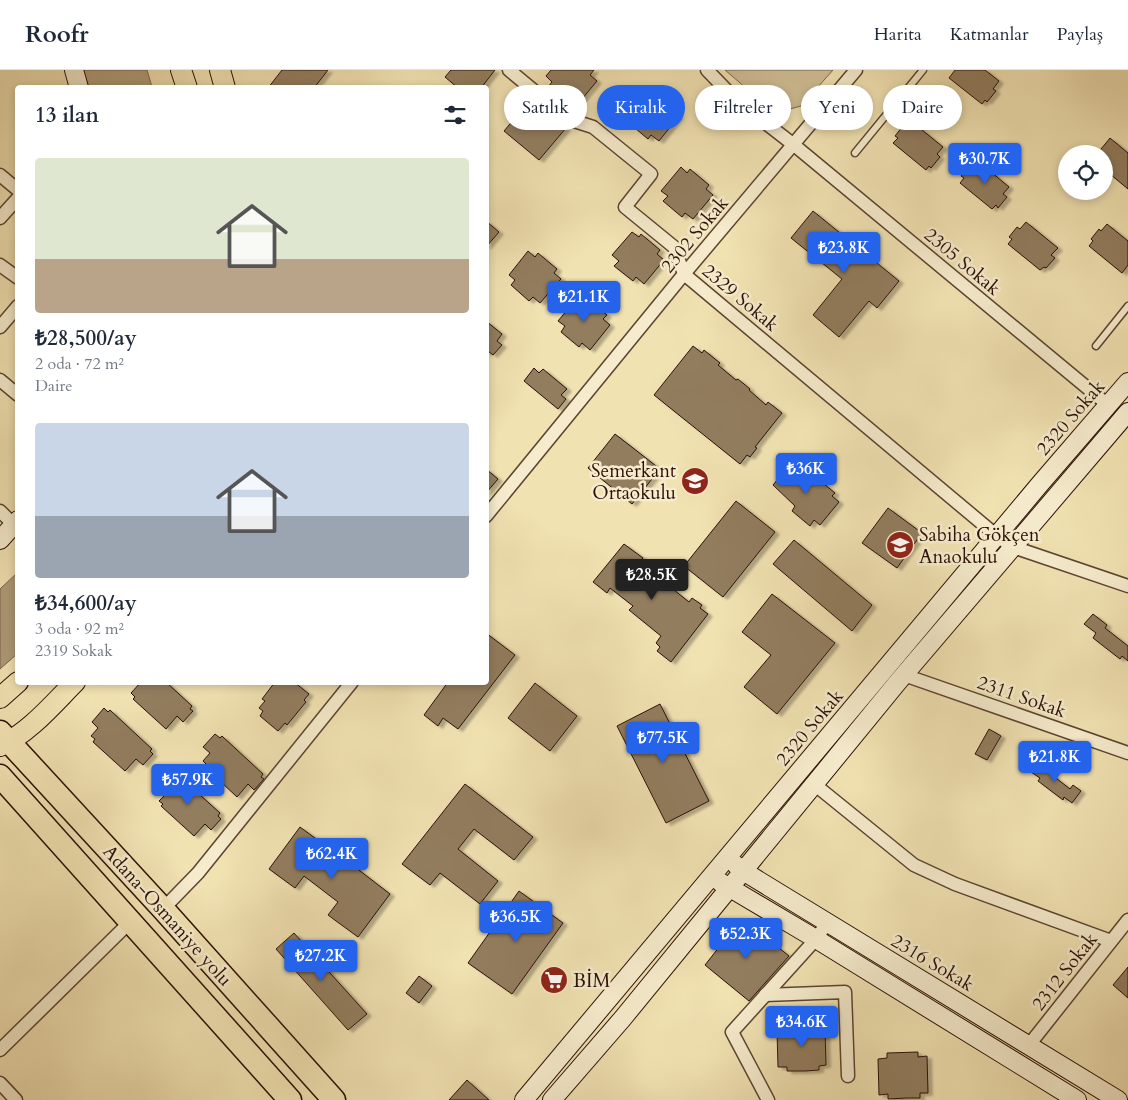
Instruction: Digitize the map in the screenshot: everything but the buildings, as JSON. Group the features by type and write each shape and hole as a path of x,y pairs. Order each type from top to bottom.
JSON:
{"highway":[{"name":"Adana-Osmaniye yolu","path":"3,740 163,909 334,1100"},
{"name":"Adana-Osmaniye yolu","path":"0,776 290,1100"}],"main road":[{"path":"181,70 186,85"},
{"path":"220,70 224,85"},
{"path":"0,698 15,685"},
{"path":"3,740 36,721 72,685"}],"street":[{"path":"74,70 78,85"},
{"name":"2329 Sokak","path":"509,70 568,119 593,128 651,174 625,207 674,247 684,274 997,536 1013,547 1128,586"},
{"name":"2305 Sokak","path":"707,70 736,100 794,145 1108,405"},
{"name":"2302 Sokak","path":"489,512 684,274 856,70"},
{"path":"0,175 15,188"},
{"path":"0,218 15,201"},
{"path":"0,265 15,276"},
{"path":"0,327 15,310"},
{"path":"0,380 15,392"},
{"name":"2320 Sokak","path":"524,1100 1128,382"},
{"path":"552,1100 623,1018 904,675 1126,416"},
{"path":"0,511 15,522 0,540"},
{"name":"2311 Sokak","path":"904,675 1128,753"},
{"path":"163,909 198,873 350,685"},
{"path":"814,784 914,865 955,884 1111,942"},
{"name":"2316 Sokak","path":"728,857 743,872 1118,1100"},
{"path":"711,878 730,887 816,938 1077,1100"},
{"name":"2312 Sokak","path":"1029,1045 1128,920"},
{"path":"0,1050 130,922"},
{"path":"768,1100 732,1032 816,938 827,923"},
{"path":"765,995 845,992 848,1076"},
{"path":"0,1083 16,1100"}],"lane":[{"path":"855,153 923,70"},
{"path":"1096,346 1128,306"}],"shaded area":[{"path":"83,70 147,70 151,85 88,85"},
{"path":"725,70 833,70 820,85 801,85 801,106 791,109 791,85 742,85"},
{"path":"15,575 15,656 0,669 0,589"}],"place":[{"name":"Semerkant Ortaokulu","path":"695,481"},
{"name":"Sabiha Gökçen Anaokulu","path":"900,545"},
{"name":"BİM","path":"554,980"}]}
